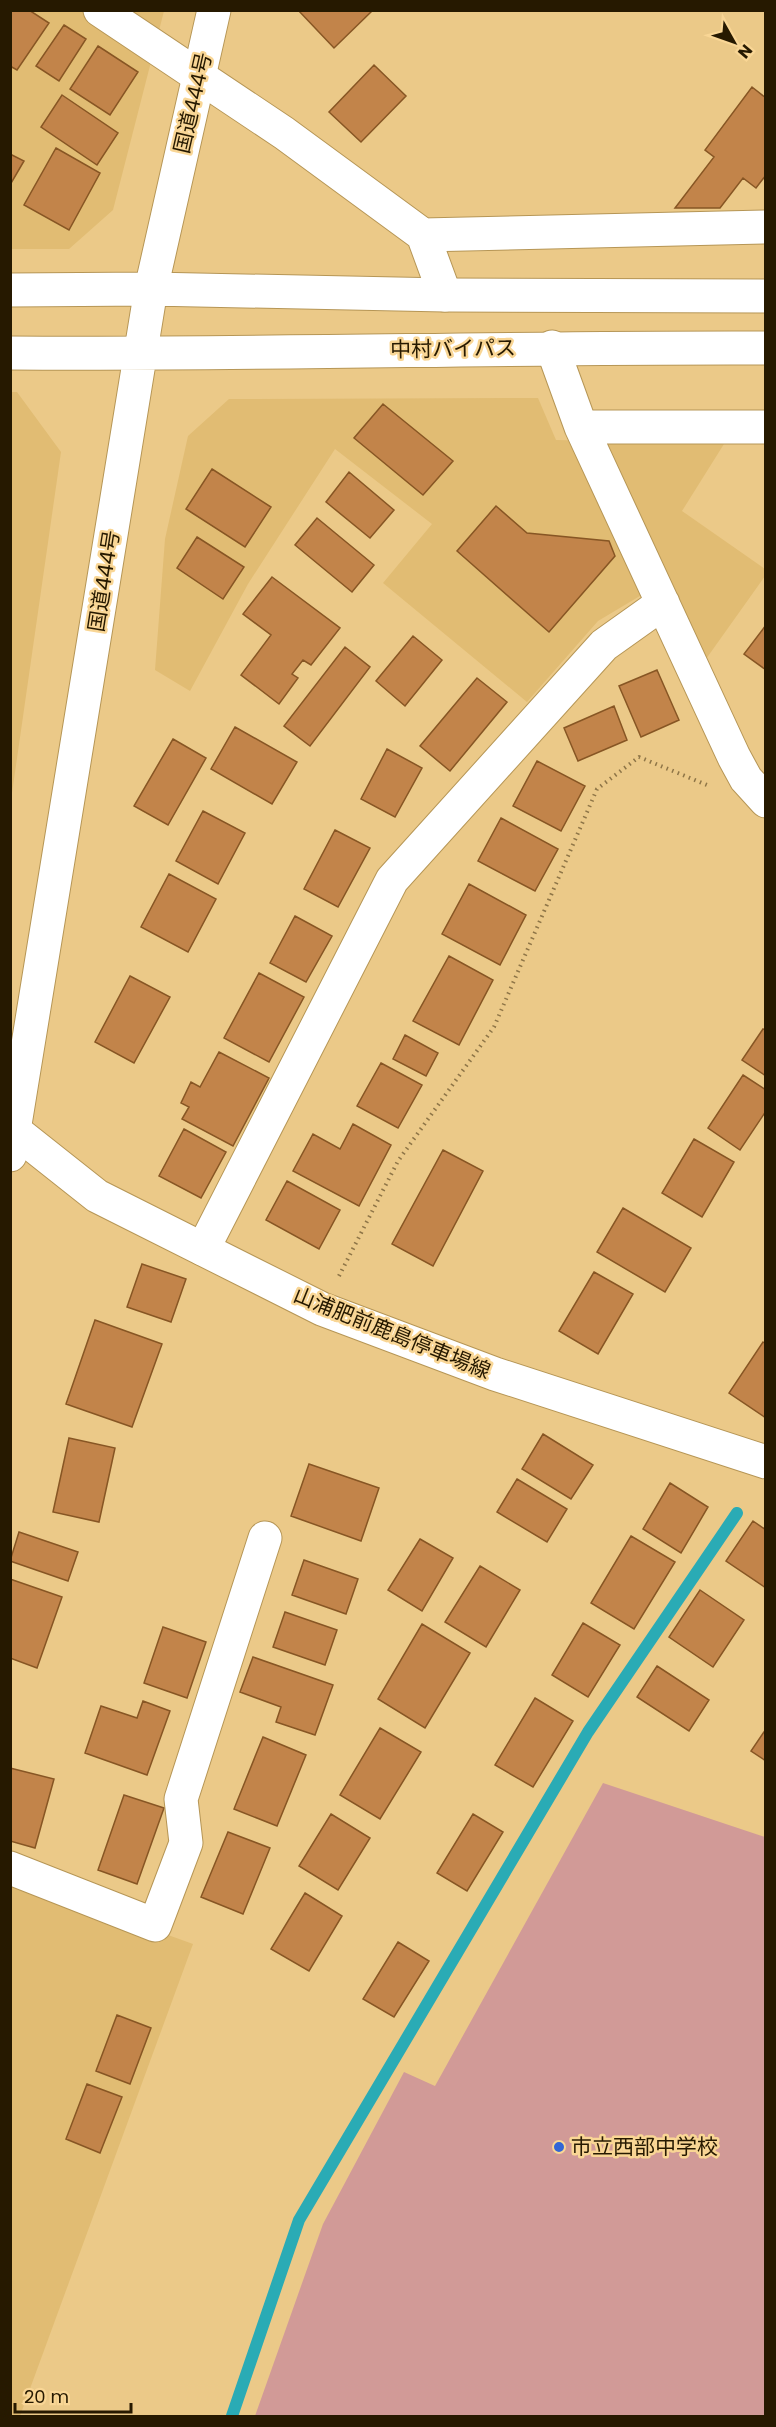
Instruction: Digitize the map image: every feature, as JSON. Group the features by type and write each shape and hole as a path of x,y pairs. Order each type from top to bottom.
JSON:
{"main road":[{"path":"100,10 284,133 423,235 445,295"},
{"name":"国道444号","path":"13,1143 151,289 214,10"},
{"path":"423,235 765,227"},
{"path":"10,290 151,289 445,295 765,296"},
{"path":"552,347 581,427 663,603 756,790"},
{"name":"中村バイパス","path":"10,353 141,354 552,347 765,348"},
{"path":"581,427 765,427"},
{"path":"203,1249 392,880 604,645 663,603"},
{"name":"山浦肥前鹿島停車場線","path":"13,1143 97,1196 322,1309 495,1374 763,1456"},
{"path":"10,1868 154,1925 186,1843 182,1800 265,1538"}],"path":[{"path":"322,1309 398,1161 494,1027 597,789 639,757 712,787 756,790"}],"shaded area":[{"path":"11,11 164,11 113,210 69,249 11,249"},
{"path":"11,392 17,392 61,452 11,800"},
{"path":"538,398 556,440 724,444 682,511 765,569 765,576 706,659 660,584 598,621 527,702 383,583 432,524 335,449 248,584 190,691 155,670 165,539 188,436 229,399"},
{"name":"市立西部中学校","path":"603,1783 765,1837 765,2416 255,2416 323,2224 404,2072 435,2086"},
{"path":"10,1878 193,1944 20,2416 10,2416"}],"building":[{"path":"10,10 29,10 49,23 17,70 10,66"},
{"path":"298,10 373,10 334,48"},
{"path":"64,25 86,39 59,81 36,66"},
{"path":"98,46 138,72 110,115 70,89"},
{"path":"374,65 406,96 361,142 329,112"},
{"path":"752,87 766,98 766,175 756,188 743,178 720,208 675,208 714,157 705,150"},
{"path":"62,95 118,133 97,165 41,127"},
{"path":"56,148 100,173 69,230 24,205"},
{"path":"10,154 24,161 10,185"},
{"path":"383,404 453,461 423,495 354,438"},
{"path":"212,469 271,507 245,547 186,509"},
{"path":"349,472 394,510 370,538 326,502"},
{"path":"496,506 527,533 609,541 615,556 549,632 457,551"},
{"path":"317,518 374,565 352,592 295,545"},
{"path":"197,537 244,567 223,599 177,568"},
{"path":"272,577 340,628 311,665 303,660 292,674 298,678 279,704 241,675 271,635 243,614"},
{"path":"766,625 766,670 744,654"},
{"path":"413,636 442,660 405,706 376,681"},
{"path":"345,647 370,667 310,746 284,726"},
{"path":"657,670 679,720 641,737 619,686"},
{"path":"477,678 507,702 450,771 420,746"},
{"path":"614,706 627,740 578,761 564,728"},
{"path":"235,727 297,762 272,804 211,769"},
{"path":"173,739 206,758 168,825 134,806"},
{"path":"387,749 422,768 395,817 361,799"},
{"path":"537,761 585,786 561,831 513,806"},
{"path":"203,811 245,833 218,884 176,861"},
{"path":"501,818 558,849 535,891 478,861"},
{"path":"335,830 370,848 338,907 304,889"},
{"path":"169,874 216,899 188,952 141,927"},
{"path":"469,884 526,915 500,965 442,934"},
{"path":"295,916 332,936 306,982 270,963"},
{"path":"449,956 493,980 459,1045 413,1021"},
{"path":"259,973 304,997 269,1062 224,1038"},
{"path":"130,976 170,997 134,1063 95,1042"},
{"path":"763,1029 766,1030 766,1076 742,1060"},
{"path":"405,1035 438,1053 426,1076 393,1059"},
{"path":"219,1052 269,1078 233,1146 182,1119 189,1107 181,1103 191,1082 200,1087"},
{"path":"381,1063 422,1085 398,1128 357,1106"},
{"path":"743,1075 766,1090 766,1111 740,1150 708,1128"},
{"path":"353,1124 391,1145 359,1206 293,1171 313,1134 340,1149"},
{"path":"184,1129 226,1152 201,1198 159,1176"},
{"path":"694,1139 734,1162 702,1217 662,1193"},
{"path":"443,1150 483,1171 433,1266 392,1244"},
{"path":"287,1181 340,1210 319,1249 266,1220"},
{"path":"623,1208 691,1248 665,1292 597,1252"},
{"path":"142,1264 186,1279 171,1322 127,1307"},
{"path":"594,1272 633,1294 598,1354 559,1331"},
{"path":"95,1320 162,1344 132,1427 66,1404"},
{"path":"763,1342 766,1344 766,1418 729,1393"},
{"path":"543,1434 593,1465 571,1499 522,1469"},
{"path":"69,1438 115,1448 99,1522 53,1512"},
{"path":"309,1464 379,1488 361,1541 291,1516"},
{"path":"517,1479 567,1509 547,1542 497,1512"},
{"path":"670,1483 708,1507 681,1553 643,1529"},
{"path":"753,1521 766,1530 766,1588 726,1561"},
{"path":"19,1532 78,1552 68,1581 10,1561"},
{"path":"631,1536 675,1562 634,1629 591,1603"},
{"path":"420,1539 453,1558 422,1611 388,1590"},
{"path":"304,1560 358,1579 346,1614 292,1595"},
{"path":"480,1566 520,1590 486,1647 445,1622"},
{"path":"10,1579 62,1597 37,1668 10,1658"},
{"path":"700,1590 744,1620 713,1667 669,1637"},
{"path":"285,1612 337,1630 325,1665 273,1647"},
{"path":"583,1623 620,1645 588,1697 552,1675"},
{"path":"422,1624 470,1653 425,1728 378,1699"},
{"path":"163,1627 206,1642 187,1698 144,1683"},
{"path":"253,1657 333,1685 315,1735 276,1722 281,1707 240,1692"},
{"path":"657,1666 709,1700 689,1731 637,1697"},
{"path":"535,1698 573,1721 533,1787 495,1765"},
{"path":"143,1701 170,1711 147,1775 85,1753 101,1706 137,1718"},
{"path":"380,1728 421,1752 380,1819 340,1795"},
{"path":"766,1729 766,1761 751,1751"},
{"path":"263,1737 306,1755 277,1826 234,1809"},
{"path":"10,1768 54,1779 35,1848 10,1841"},
{"path":"124,1795 164,1808 137,1884 98,1870"},
{"path":"331,1814 370,1838 338,1890 299,1866"},
{"path":"473,1814 503,1832 467,1891 437,1873"},
{"path":"228,1832 270,1848 243,1914 201,1897"},
{"path":"305,1893 342,1916 309,1971 271,1949"},
{"path":"398,1942 429,1961 394,2017 363,1999"},
{"path":"117,2015 151,2028 130,2084 96,2071"},
{"path":"87,2084 122,2097 100,2153 66,2139"}],"waterway":[{"path":"232,2416 299,2220 588,1732 737,1513"}],"place":[{"name":"市立西部中学校","path":"559,2147"}]}
